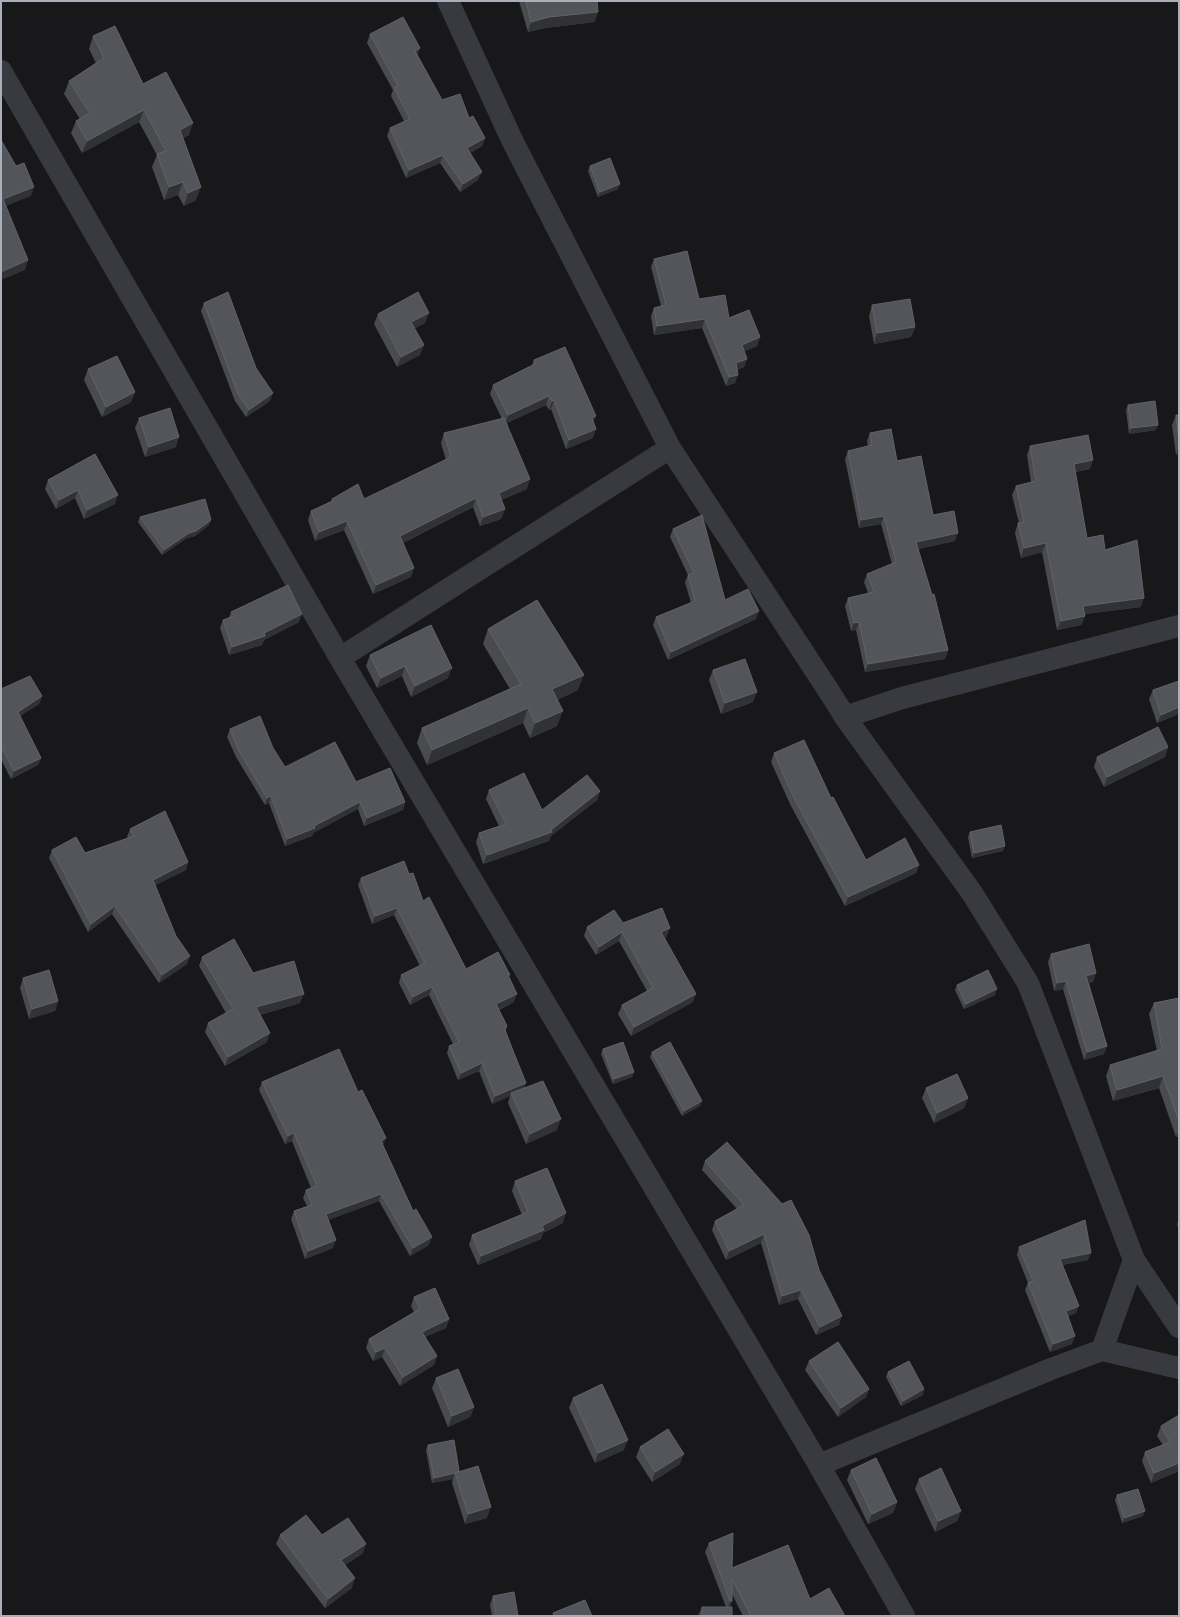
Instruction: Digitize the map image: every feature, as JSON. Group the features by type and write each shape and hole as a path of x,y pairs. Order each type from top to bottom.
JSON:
{"street":[{"path":"448,1 512,140 670,448 832,696 844,717 972,893 1028,983 1134,1260 1179,1327"},
{"path":"1,70 340,658 819,1465 904,1616"},
{"path":"340,658 670,448"},
{"path":"844,717 902,698 1179,626"},
{"path":"1102,1350 1134,1260"},
{"path":"819,1465 1051,1369 1102,1350 1179,1368"}],"building":[{"path":"526,1 597,1 598,12 549,17 531,22"},
{"path":"403,17 420,48 415,51 442,100 460,94 469,118 473,116 485,138 467,148 482,172 463,184 443,155 409,170 390,128 410,119 394,88 398,86 370,34"},
{"path":"115,26 143,84 166,72 193,123 180,130 201,187 188,193 183,182 169,187 157,154 166,151 144,110 87,141 76,121 90,113 69,81 104,58 93,36"},
{"path":"1,140 16,166 24,163 34,187 3,199 28,260 1,272"},
{"path":"610,158 620,184 600,192 590,166"},
{"path":"687,251 699,299 725,295 729,318 749,310 760,337 742,345 747,359 736,363 738,375 729,377 705,319 657,326 654,308 666,305 654,259"},
{"path":"228,292 256,368 273,393 249,410 238,394 204,303"},
{"path":"418,292 429,313 411,322 424,345 401,357 378,314"},
{"path":"910,299 915,327 877,333 872,305"},
{"path":"565,347 596,416 592,418 596,429 569,440 554,400 552,401 549,396 508,415 493,385 535,364 534,360"},
{"path":"117,356 135,392 106,407 88,369"},
{"path":"1155,401 1158,425 1131,428 1128,405"},
{"path":"170,408 179,437 149,447 139,418"},
{"path":"1176,415 1179,415 1179,443"},
{"path":"504,418 530,479 499,493 505,509 483,517 476,498 400,536 414,568 376,585 347,521 319,532 311,511 333,501 332,499 358,484 364,499 451,457 444,433"},
{"path":"891,429 897,461 921,456 933,515 954,511 958,533 916,542 932,595 934,594 948,650 868,664 859,622 854,623 848,598 874,592 867,574 896,562 884,516 861,520 848,451 872,445 870,433"},
{"path":"1088,435 1093,460 1074,464 1087,538 1103,535 1105,550 1137,540 1144,598 1083,606 1085,616 1061,621 1046,543 1024,548 1018,523 1024,522 1016,486 1036,481 1030,446"},
{"path":"95,454 118,495 87,510 78,490 59,500 48,480"},
{"path":"205,499 211,520 196,531 189,533 164,550 140,517"},
{"path":"702,515 725,600 748,589 759,611 671,652 656,617 695,601 688,575 694,573 673,529"},
{"path":"288,585 302,614 264,633 265,636 232,647 223,620 234,616 231,612"},
{"path":"537,600 584,675 552,689 563,711 535,723 528,708 432,750 422,728 521,684 488,629"},
{"path":"431,625 452,668 415,686 405,666 381,678 370,655"},
{"path":"745,659 757,692 725,703 713,670"},
{"path":"30,676 42,696 18,712 41,758 14,771 1,746 1,689"},
{"path":"1179,681 1179,707 1161,715 1153,690"},
{"path":"260,716 273,748 285,767 335,742 356,782 390,768 405,802 367,818 360,802 314,826 315,828 287,839 271,796 267,798 238,749 230,729"},
{"path":"1158,727 1168,747 1107,777 1097,757"},
{"path":"804,740 831,798 833,797 866,860 905,838 919,865 848,897 794,798 774,753"},
{"path":"524,773 542,810 587,775 600,791 551,830 552,832 487,855 479,833 506,824 489,790"},
{"path":"165,811 188,862 153,880 176,936 190,956 162,975 115,906 91,924 52,850 76,837 85,853 134,836 130,829"},
{"path":"1001,825 1005,846 974,853 970,832"},
{"path":"404,861 409,874 413,873 423,901 429,897 466,969 498,952 510,975 508,975 517,994 496,1004 507,1026 504,1028 526,1083 495,1096 482,1063 461,1073 449,1046 459,1042 432,987 413,997 401,975 425,963 397,908 375,916 361,878"},
{"path":"662,908 670,928 661,932 696,994 634,1027 622,1005 653,988 622,932 599,947 587,927 614,910 623,923"},
{"path":"234,939 253,973 294,961 304,994 256,1007 270,1033 228,1057 208,1023 233,1009 202,957"},
{"path":"1089,944 1096,973 1086,976 1107,1046 1087,1052 1066,981 1057,983 1051,954"},
{"path":"49,970 58,1001 32,1009 23,978"},
{"path":"988,970 997,989 966,1004 957,985"},
{"path":"1179,998 1179,1121 1163,1076 1117,1090 1110,1065 1162,1049 1154,1003"},
{"path":"623,1042 634,1072 614,1079 603,1049"},
{"path":"670,1042 702,1101 684,1111 652,1052"},
{"path":"339,1049 358,1092 362,1090 386,1138 381,1141 413,1211 416,1209 432,1237 413,1248 381,1194 326,1214 336,1240 308,1251 294,1211 312,1205 306,1190 317,1186 294,1133 288,1136 262,1082"},
{"path":"957,1074 968,1098 937,1113 926,1088"},
{"path":"543,1081 561,1119 530,1134 511,1093"},
{"path":"727,1142 782,1204 791,1200 809,1235 819,1270 842,1316 820,1327 801,1290 782,1296 764,1234 729,1251 715,1221 744,1205 705,1161"},
{"path":"547,1168 566,1213 542,1226 544,1230 481,1256 472,1235 528,1212 515,1181"},
{"path":"1085,1220 1091,1253 1060,1259 1079,1306 1066,1311 1075,1336 1053,1344 1028,1283 1033,1281 1019,1247"},
{"path":"435,1288 449,1319 422,1332 437,1356 403,1377 385,1348 376,1352 369,1339 420,1309 414,1297"},
{"path":"838,1342 869,1389 841,1408 809,1361"},
{"path":"909,1361 924,1389 903,1401 888,1372"},
{"path":"458,1369 474,1407 452,1416 436,1378"},
{"path":"602,1384 628,1440 598,1453 573,1398"},
{"path":"1179,1415 1179,1463 1154,1473 1145,1452 1170,1442 1161,1426"},
{"path":"668,1429 684,1454 655,1472 640,1447"},
{"path":"454,1440 459,1471 434,1478 428,1445"},
{"path":"876,1458 897,1502 872,1514 851,1470"},
{"path":"478,1466 491,1507 468,1514 455,1473"},
{"path":"941,1468 961,1511 938,1521 919,1479"},
{"path":"1138,1489 1145,1511 1124,1518 1117,1495"},
{"path":"306,1515 322,1535 348,1518 366,1544 341,1560 355,1578 328,1599 280,1535"},
{"path":"733,1533 732,1568 788,1545 810,1599 829,1588 845,1616 751,1616 732,1579 732,1601 730,1601 709,1543"},
{"path":"514,1592 518,1616 496,1616 493,1596"},
{"path":"585,1600 592,1616 554,1616 553,1613"},
{"path":"702,1607 732,1607 732,1616 702,1616"}]}
